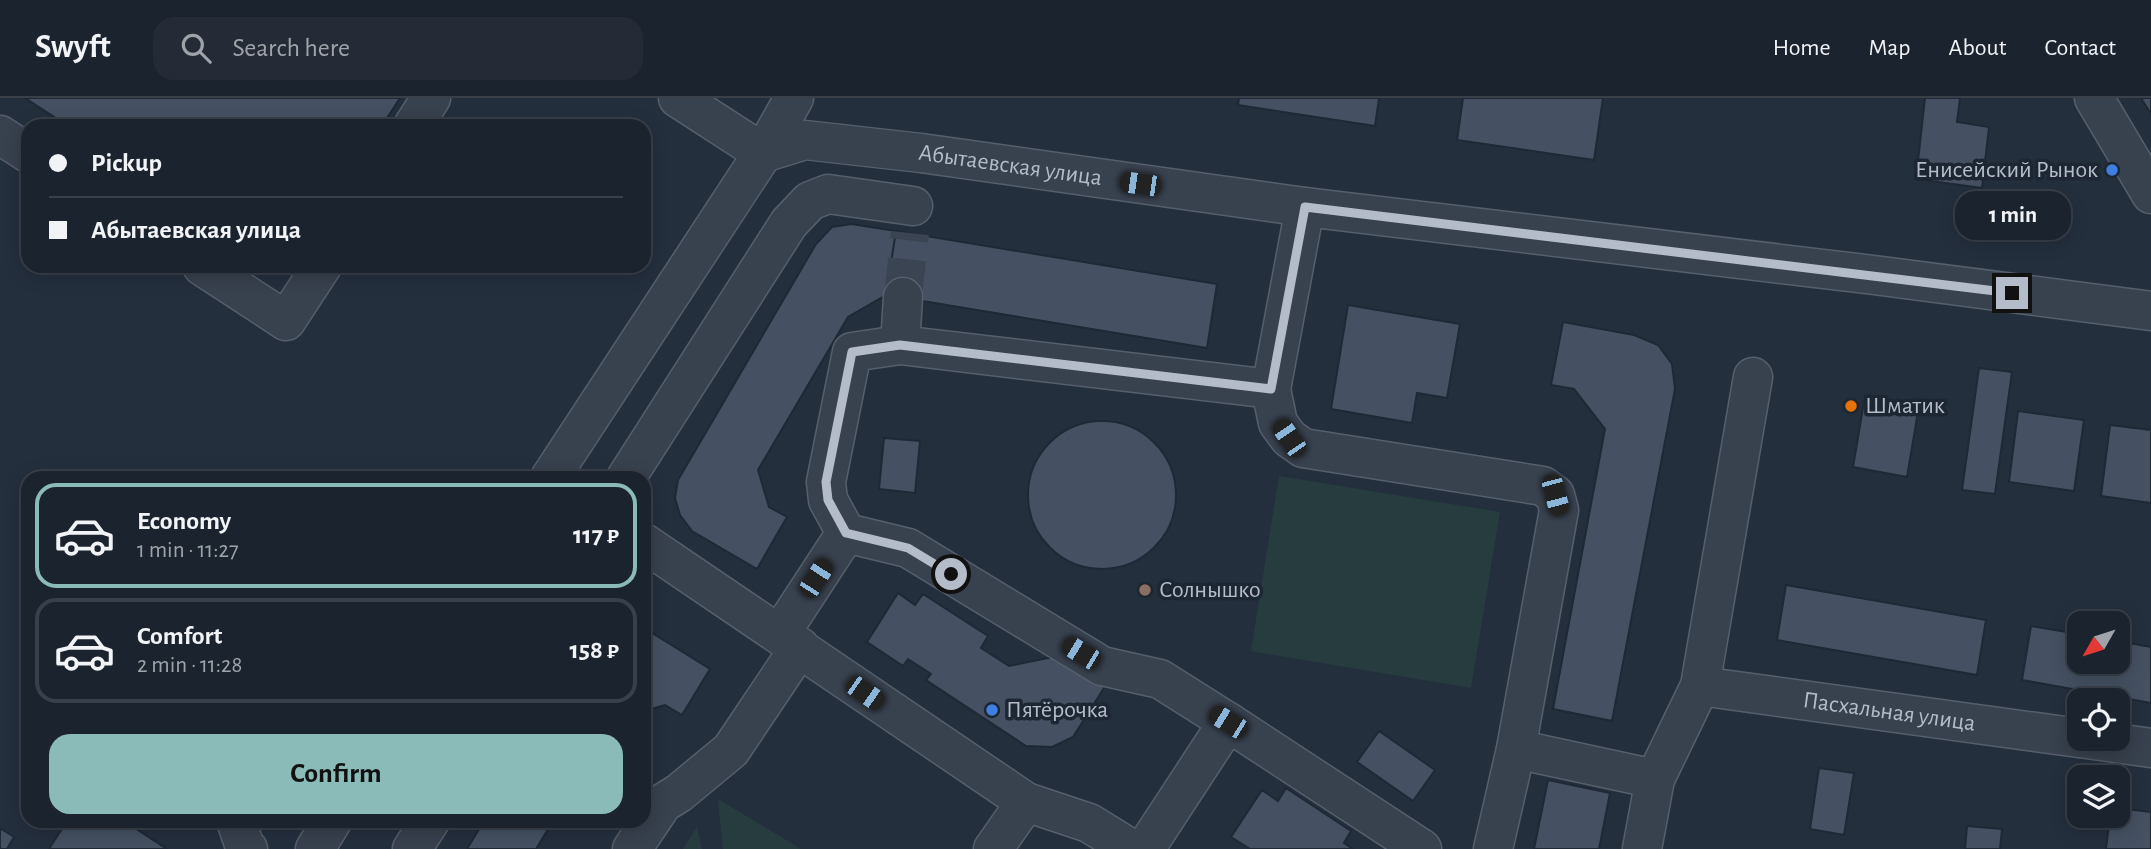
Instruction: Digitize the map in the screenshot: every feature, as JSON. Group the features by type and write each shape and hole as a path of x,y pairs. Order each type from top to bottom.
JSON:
{"street":[{"path":"418,119 431,98"},
{"path":"678,98 762,153"},
{"path":"555,471 762,153 794,98"},
{"path":"2094,98 2151,194"},
{"path":"0,135 21,148"},
{"name":"Абытаевская улица","path":"762,153 805,140 921,153 1305,207 2151,311"},
{"path":"630,471 789,223 810,201 828,194 911,220 921,153"},
{"path":"1305,207 1271,389 1278,423 1289,438 1303,448 1543,486 1555,495 1559,510 1516,749 1493,849"},
{"path":"213,273 286,321 317,273"},
{"path":"900,345 903,297"},
{"path":"846,533 826,492 852,352 900,345 1271,389"},
{"path":"1642,849 1655,779 1700,685 1753,377"},
{"path":"651,821 663,803 731,750 846,533"},
{"path":"846,533 908,548 1102,666 1160,679 1422,849"},
{"path":"651,549 1026,802 1089,824 1130,849"},
{"name":"Пасхальная улица","path":"1700,685 2067,736"},
{"path":"1145,849 1228,722"},
{"name":"Пасхальная улица","path":"2130,745 2151,748"},
{"path":"1516,749 1655,779"},
{"path":"993,849 1026,802"},
{"path":"238,828 248,849"},
{"path":"314,849 328,828"},
{"path":"412,849 426,828"},
{"path":"632,849 646,828"}],"green space":[{"path":"1279,476 1500,512 1471,688 1251,651"},
{"path":"718,799 801,849 723,849"},
{"path":"697,827 702,849 683,849"}],"building":[{"path":"25,98 400,98 386,119 57,119"},
{"path":"1239,98 1379,98 1375,126 1238,105"},
{"path":"1463,98 1603,98 1594,160 1457,140"},
{"path":"1925,98 1960,98 1957,122 1989,127 1982,188 1916,179"},
{"path":"2141,98 2151,98 2151,114"},
{"path":"851,224 896,231 886,295 848,317 758,470 769,507 787,517 757,569 692,531 680,515 675,498 678,480 816,244 832,227"},
{"path":"896,231 1217,284 1207,348 886,295"},
{"path":"1348,305 1460,324 1447,398 1417,393 1412,423 1331,409"},
{"path":"1563,322 1634,335 1658,345 1672,364 1675,389 1612,721 1553,709 1605,429 1574,389 1551,385"},
{"path":"1979,368 2012,372 1995,494 1962,490"},
{"path":"1865,396 1919,406 1907,477 1853,467"},
{"path":"2018,411 2084,420 2074,491 2009,482"},
{"path":"1102,421 1130,427 1154,443 1170,467 1176,495 1170,523 1154,547 1130,563 1102,569 1074,563 1050,547 1034,523 1028,495 1034,467 1050,443 1074,427"},
{"path":"2110,425 2151,430 2151,503 2101,496"},
{"path":"884,438 920,441 915,493 879,489"},
{"path":"1786,585 1986,620 1977,675 1777,640"},
{"path":"898,593 915,605 923,594 988,636 981,648 1009,666 1058,656 1109,680 1073,737 1052,747 1026,746 926,680 931,674 908,659 903,666 867,642"},
{"path":"2031,626 2067,632 2067,674 2130,674 2130,643 2151,647 2151,703 2130,699 2130,688 2067,688 2022,680"},
{"path":"651,632 710,669 682,715 665,705 651,709"},
{"path":"1379,731 1435,770 1413,801 1357,762"},
{"path":"1819,768 1854,773 1844,835 1810,829"},
{"path":"1548,780 1610,793 1599,849 1534,849"},
{"path":"1286,788 1351,831 1344,843 1353,849 1250,849 1231,837 1262,790 1278,801"},
{"path":"2130,809 2151,812 2151,849 2106,849 2109,828 2130,828"},
{"path":"1967,826 2002,829 2000,849 1965,849"},
{"path":"0,828 14,837 7,849 0,849"},
{"path":"62,828 135,828 167,849 49,849"},
{"path":"480,828 549,828 536,849 467,849"}],"tunnel":[{"path":"903,297 910,233"}],"place":[{"name":"Енисейский Рынок","path":"2112,170"},
{"name":"Шматик","path":"1851,406"},
{"name":"Солнышко","path":"1145,590"},
{"name":"Пятёрочка","path":"992,710"}],"route":[{"path":"951,574 908,548 846,533 828,500 826,482 852,352 900,345 1271,389 1305,207 2012,293"}]}
